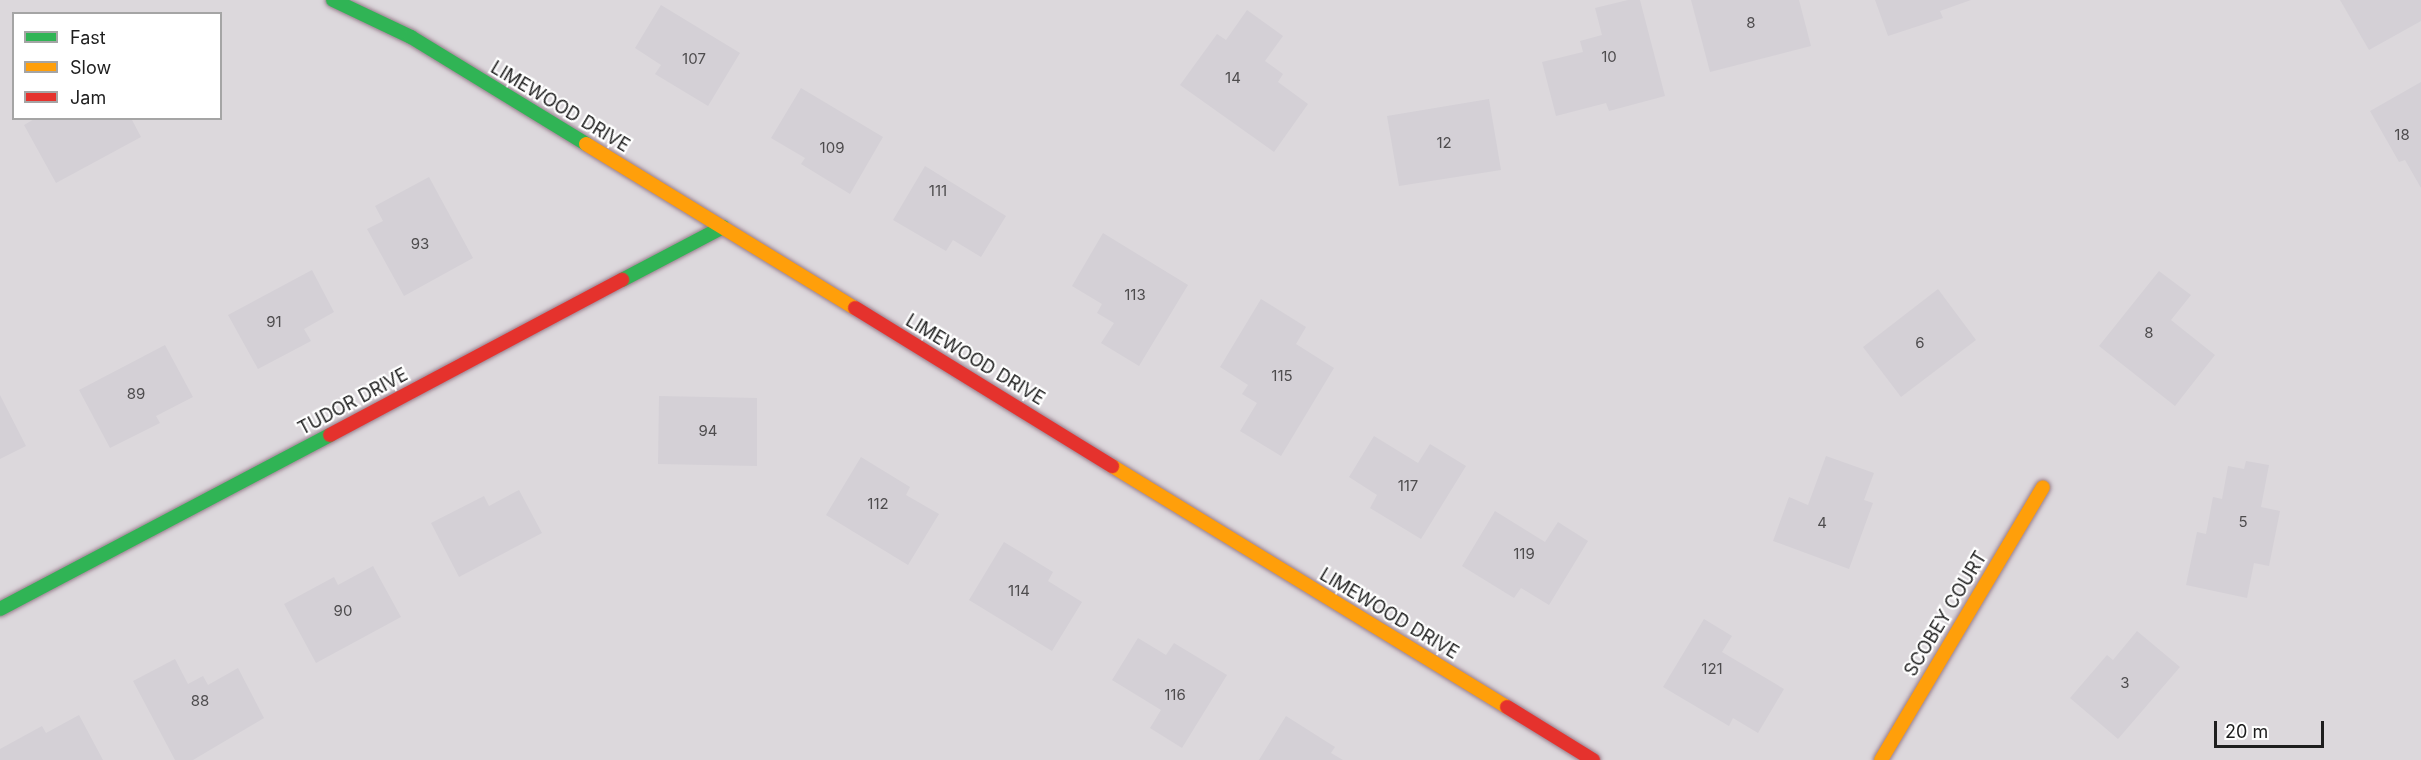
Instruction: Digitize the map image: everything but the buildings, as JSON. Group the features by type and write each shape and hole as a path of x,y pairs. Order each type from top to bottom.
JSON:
{"street":[{"name":"LIMEWOOD DRIVE","path":"333,0 411,36 1593,760"},
{"name":"TUDOR DRIVE","path":"0,609 723,227"},
{"name":"SCOBEY COURT","path":"1881,760 2043,487"}],"shaded area":[{"path":"0,0 2421,0 2421,760 0,760"}],"traffic: fast":[{"path":"333,0 411,37 586,144"},
{"path":"622,280 723,227"},
{"path":"0,609 330,435"}],"traffic: slow":[{"path":"586,144 855,308"},
{"path":"1112,466 1507,707"},
{"path":"1881,760 2043,487"}],"traffic: jam":[{"path":"330,435 622,280"},
{"path":"855,308 1112,466"},
{"path":"1507,707 1593,760"}]}
